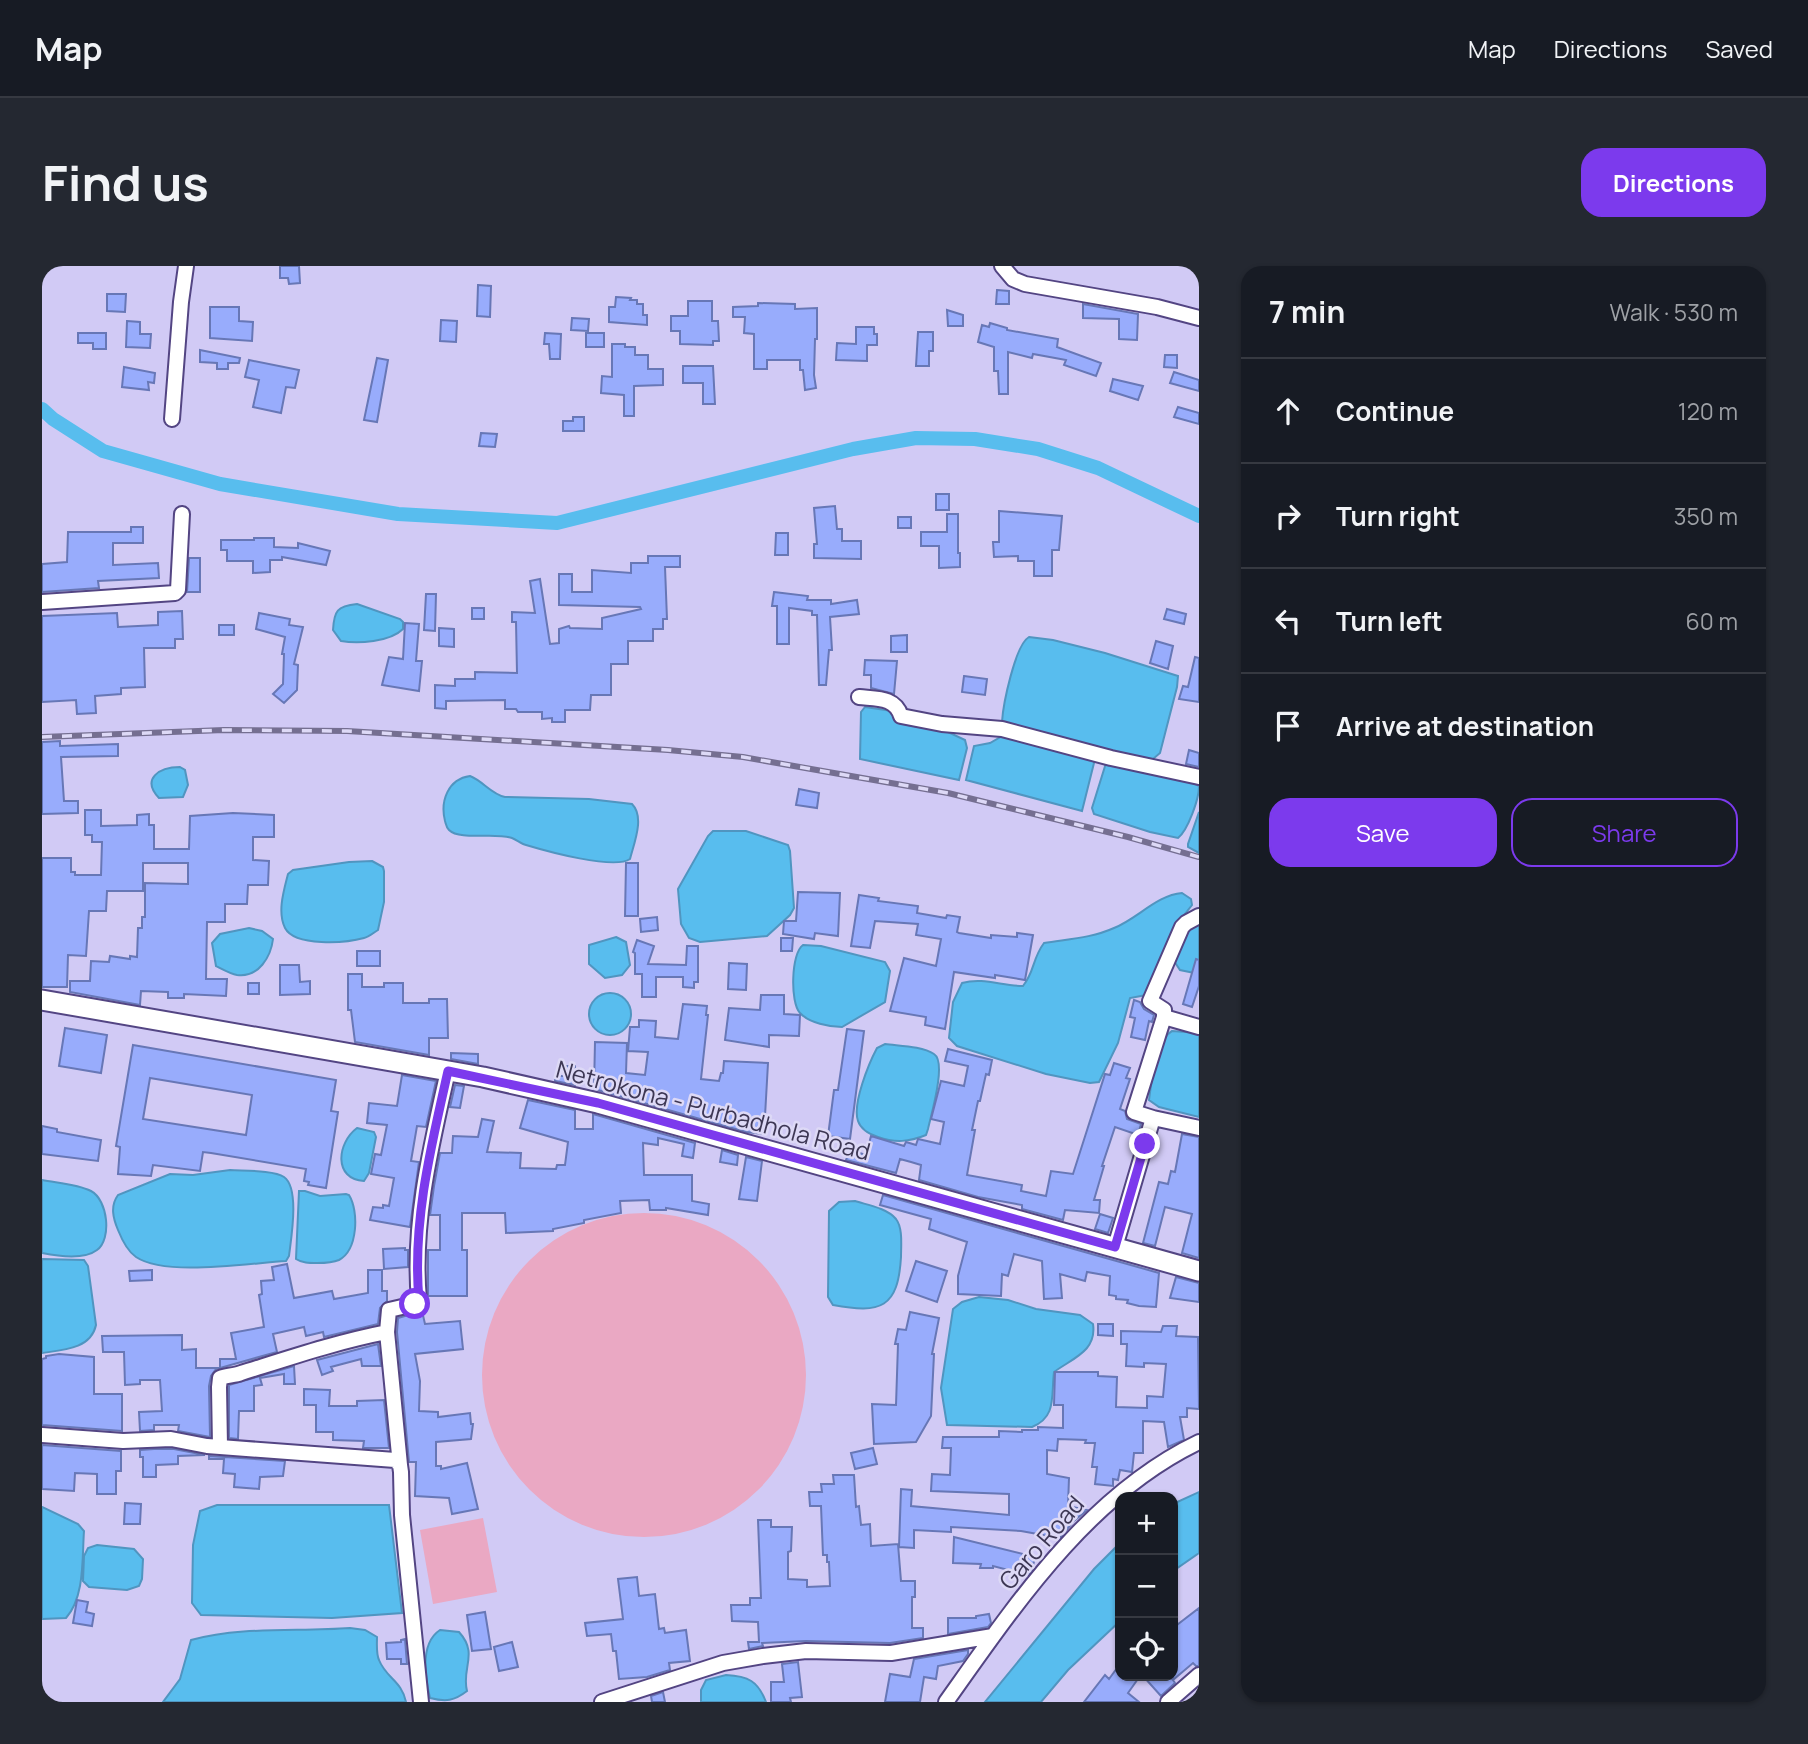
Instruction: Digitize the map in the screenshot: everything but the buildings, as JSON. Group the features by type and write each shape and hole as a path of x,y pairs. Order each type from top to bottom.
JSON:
{"main road":[{"name":"Netrokona - Purbadhola Road","path":"42,1000 448,1071 598,1103 1199,1272"}],"street":[{"path":"172,419 186,266"},
{"path":"1002,266 1013,279 1025,284 1157,307 1199,318"},
{"path":"42,602 175,593 178,590 182,514"},
{"path":"859,697 889,701 898,707 901,716 908,718 1002,729 1111,758 1199,777"},
{"path":"1199,916 1182,927 1150,1001 1164,1010 1164,1017 1134,1112 1199,1128"},
{"path":"1164,1017 1199,1027"},
{"path":"421,1702 387,1332 389,1310 415,1304 419,1300 418,1248 423,1195 448,1071"},
{"path":"1115,1247 1153,1118"},
{"path":"220,1446 219,1387 222,1376 238,1374 310,1350 387,1332"},
{"path":"42,1435 123,1441 171,1439 220,1446 382,1458 395,1460 400,1465"},
{"name":"Garo Road","path":"946,1702 993,1636 1046,1570 1105,1506 1157,1466 1199,1443"},
{"path":"610,1701 723,1663 763,1656 806,1651 891,1653 993,1636"},
{"path":"1168,1702 1199,1675"}],"shaded area":[{"path":"628,1213 660,1213 691,1220 721,1232 759,1260 779,1285 794,1313 803,1343 806,1375 803,1407 794,1437 779,1465 759,1490 734,1510 706,1525 660,1537 628,1537 597,1530 567,1518 529,1490 519,1478 501,1452 489,1422 482,1391 482,1359 489,1328 501,1298 529,1260 541,1250 567,1232 597,1220"},
{"path":"483,1518 497,1592 433,1604 420,1530"}],"water":[{"path":"357,604 400,619 403,629 390,637 374,641 341,641 333,630 334,618 341,608"},
{"path":"1029,637 1105,653 1178,676 1160,753 1146,762 1002,722 1015,663 1019,651"},
{"path":"865,707 892,711 908,725 948,732 965,740 967,748 959,780 860,759 861,712"},
{"path":"1004,735 1095,759 1082,811 966,780 974,746 990,743"},
{"path":"1106,763 1188,780 1199,786 1192,814 1182,834 1178,838 1150,832 1094,814 1092,808"},
{"path":"180,767 185,770 188,785 183,797 159,798 152,785 155,775 165,769"},
{"path":"470,776 505,797 589,799 632,804 636,809 638,823 630,859 622,862 595,861 536,848 505,836 454,833 448,829 445,821 445,799 456,781"},
{"path":"1199,812 1199,853 1188,847 1188,844"},
{"path":"713,831 746,831 788,845 794,908 767,936 700,942 689,938 681,924 678,889"},
{"path":"372,861 383,867 384,871 384,902 378,930 368,937 356,940 322,942 299,938 285,928 282,901 288,874 293,870"},
{"path":"1182,893 1191,899 1192,905 1181,919 1146,995 1130,998 1118,1043 1099,1082 1090,1083 1046,1074 957,1046 949,1038 953,1002 962,983 977,981 1023,986 1044,943 1106,931 1164,898"},
{"path":"1199,921 1199,974 1180,970 1174,961 1189,925"},
{"path":"249,928 262,931 273,939 267,959 258,969 245,975 216,966 212,943 220,934"},
{"path":"616,937 626,942 630,965 622,975 605,978 589,964 589,945"},
{"path":"803,945 821,946 885,962 890,971 885,1002 842,1027 820,1024 804,1016 797,1008 793,989 796,958"},
{"path":"610,993 625,999 631,1014 625,1029 610,1035 595,1029 589,1014 595,999"},
{"path":"1172,1031 1199,1033 1199,1117 1159,1107 1149,1100 1153,1073 1162,1043"},
{"path":"885,1044 923,1049 938,1059 939,1078 926,1135 896,1141 869,1133 859,1124 857,1105 862,1084 877,1048"},
{"path":"357,1128 374,1132 376,1137 369,1173 364,1181 347,1174 341,1159 345,1142"},
{"path":"230,1170 273,1173 284,1177 289,1183 293,1214 289,1256 286,1261 187,1268 150,1263 136,1257 127,1248 114,1217 113,1208 118,1195 170,1174 193,1175"},
{"path":"42,1180 80,1187 97,1196 104,1211 106,1229 102,1245 97,1250 78,1256 42,1253"},
{"path":"299,1191 320,1196 349,1195 354,1211 355,1230 350,1248 339,1260 311,1263 296,1259"},
{"path":"855,1201 877,1207 892,1215 901,1232 901,1257 896,1287 891,1297 875,1307 850,1308 833,1305 828,1297 829,1211 839,1202"},
{"path":"42,1259 84,1260 88,1266 96,1325 93,1333 82,1344 42,1353"},
{"path":"979,1297 1008,1300 1036,1309 1080,1315 1093,1324 1091,1341 1087,1347 1076,1358 1054,1372 1049,1412 1046,1418 1032,1427 947,1425 941,1388 953,1309 962,1302"},
{"path":"1199,1492 1199,1553 1178,1568 1178,1555 1178,1502"},
{"path":"217,1505 389,1505 402,1613 332,1618 201,1615 192,1603 193,1545 200,1511"},
{"path":"42,1507 78,1524 84,1531 80,1588 66,1618 42,1619"},
{"path":"97,1545 134,1549 143,1559 139,1586 127,1590 89,1587 83,1581 84,1556 88,1548"},
{"path":"1115,1548 1115,1626 1068,1670 1041,1702 985,1702 1094,1569"},
{"path":"350,1628 365,1630 377,1637 379,1660 401,1689 406,1702 163,1702 180,1679 191,1640 250,1631"},
{"path":"440,1630 459,1632 465,1640 469,1654 467,1691 450,1700 430,1698 427,1680 429,1643"},
{"path":"726,1675 740,1677 756,1684 766,1702 701,1702 701,1690 706,1680"}],"waterway":[{"path":"42,409 103,451 220,484 398,514 557,523 853,449 916,438 975,439 1038,449 1098,468 1199,516"}],"railway":[{"path":"42,737 224,730 347,731 743,757 948,793 1199,857"}],"route":[{"path":"415,1304 419,1300 418,1248 426,1173 448,1071 598,1103 1115,1247 1145,1144"}]}
